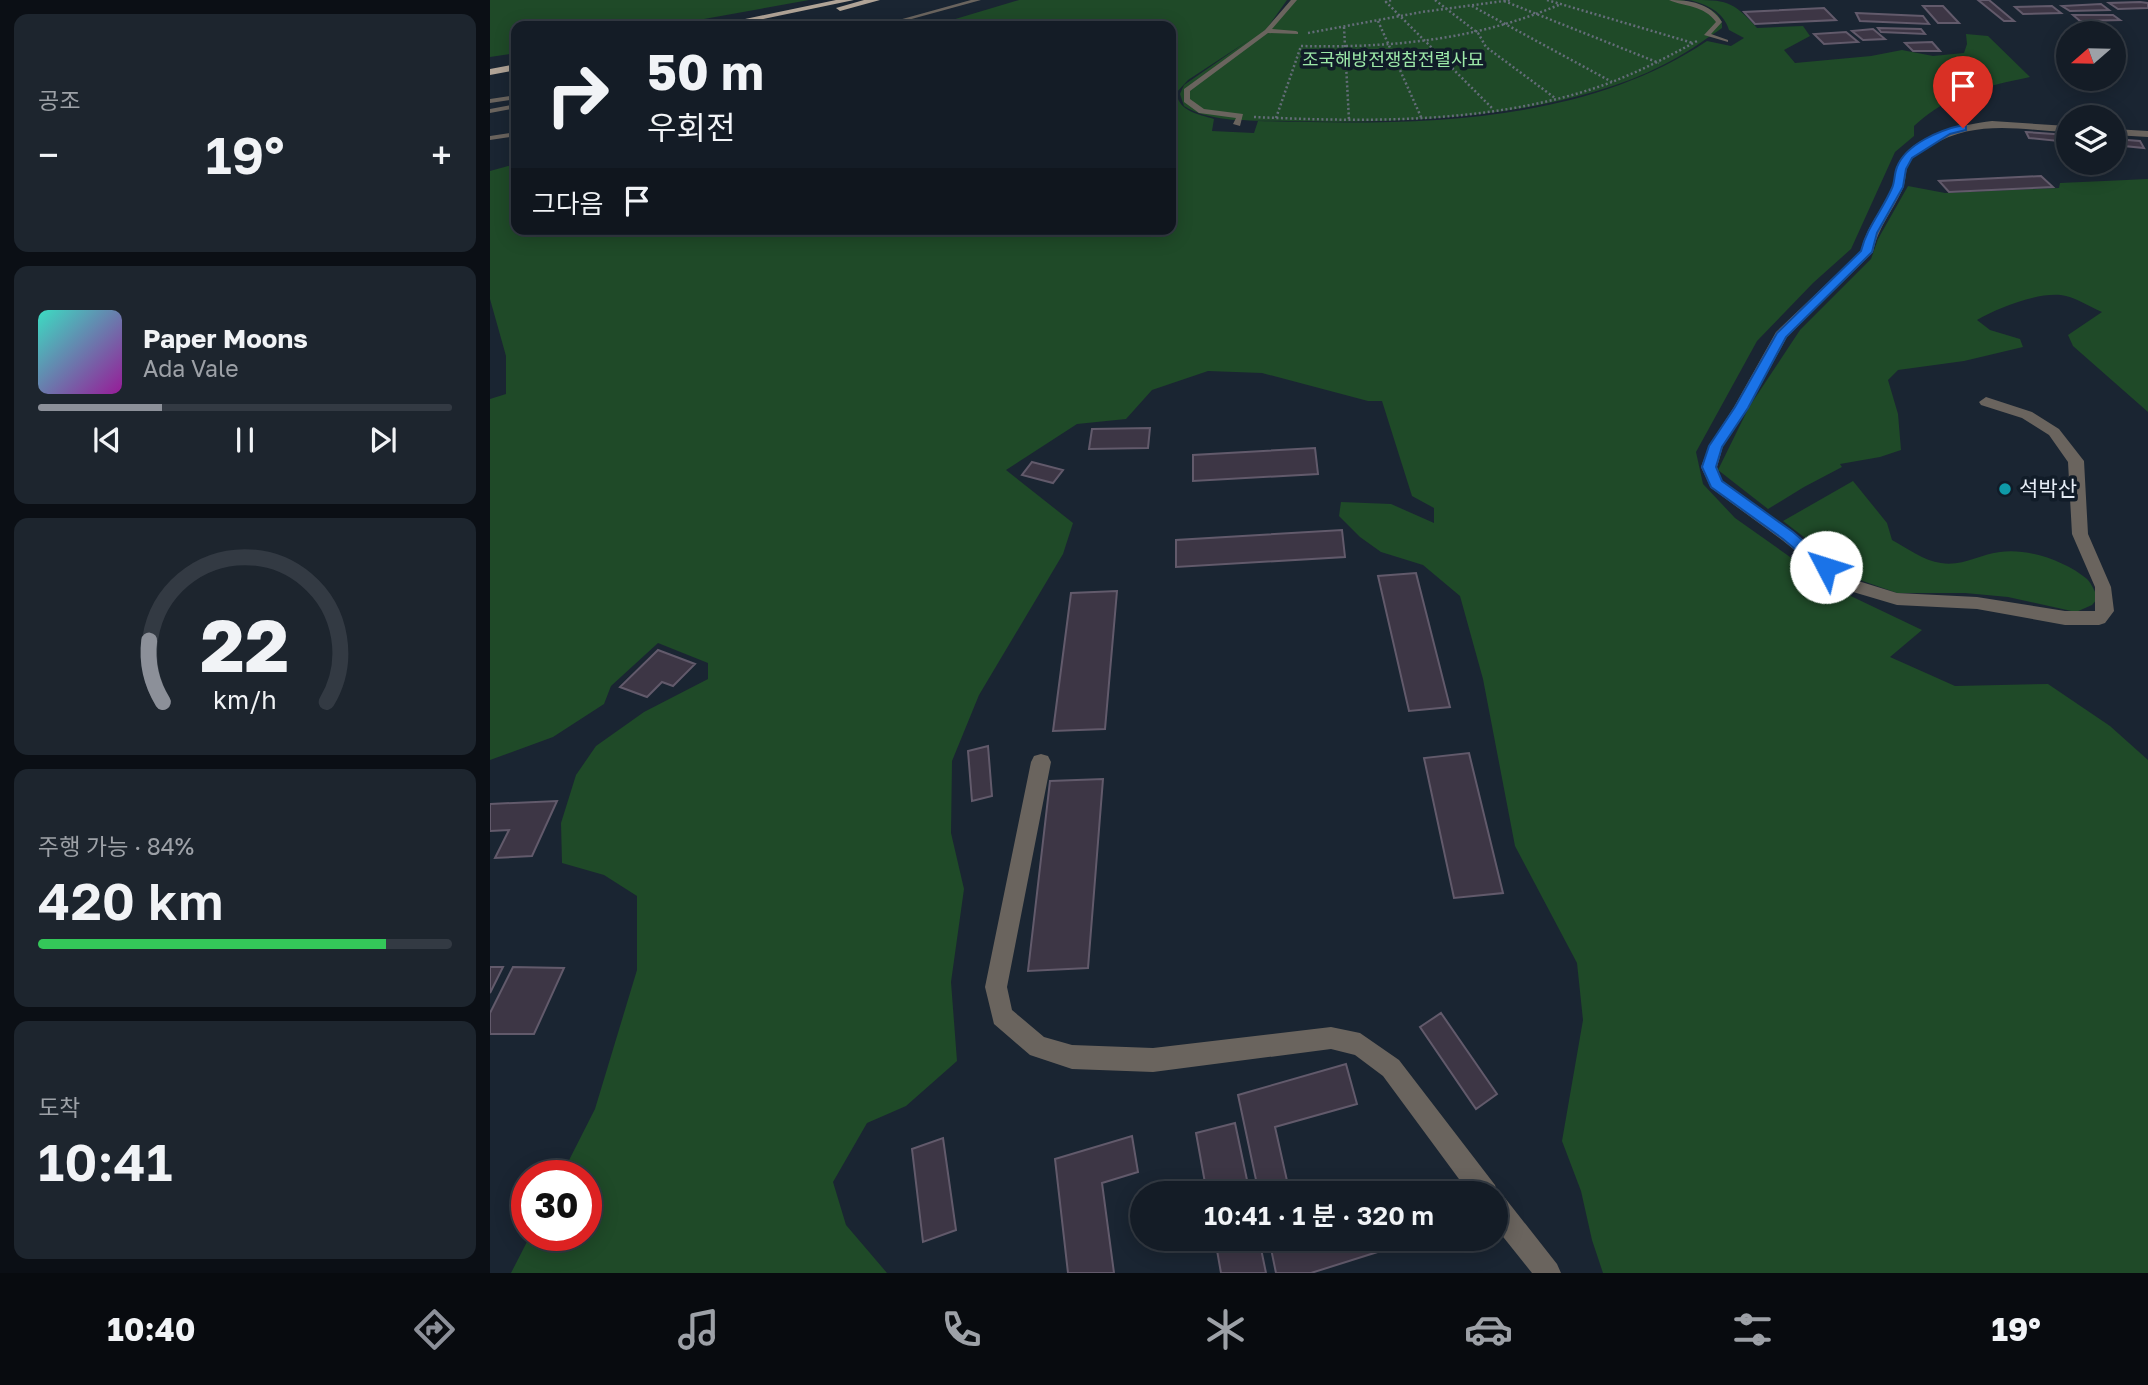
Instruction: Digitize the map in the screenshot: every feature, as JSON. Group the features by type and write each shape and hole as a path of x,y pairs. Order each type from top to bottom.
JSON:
{"main road":[{"path":"743,21 850,0"},
{"path":"775,21 876,0"},
{"path":"490,70 511,66"}],"street":[{"path":"1986,402 2027,415 2045,426 2054,432 2076,461 2080,534 2103,587 2105,611 2099,618 2065,618 1977,603 1898,599 1849,586 1788,536 1716,484 1709,467 1716,446 1741,408 1781,335 1867,252 1871,233 1898,187 1901,169 1908,156 1947,132 1963,128 1992,124 2056,128"},
{"path":"2126,133 2148,134"},
{"path":"1041,762 996,987 1002,1016 1038,1047 1072,1057 1153,1060 1331,1038 1360,1045 1391,1068 1476,1181"},
{"path":"1508,1222 1548,1273"}],"lane":[{"path":"899,21 978,0"},
{"path":"1238,120 1195,109 1186,100 1186,90 1267,31 1294,0"},
{"path":"1672,0 1698,6 1718,18 1719,22 1707,35 1726,41"},
{"path":"1267,31 1296,33"},
{"path":"490,102 511,98"},
{"path":"490,111 511,107"},
{"path":"490,138 511,135"}],"path":[{"path":"1391,0 1386,2 1426,42 1444,55 1493,109"},
{"path":"1435,0 1478,33 1486,47 1555,97"},
{"path":"1296,33 1511,0"},
{"path":"1547,0 1694,44"},
{"path":"1504,1 1661,64"},
{"path":"1276,118 1301,46 1344,48 1426,42 1507,26 1561,4"},
{"path":"1472,6 1612,82"},
{"path":"1378,21 1421,117"},
{"path":"1343,27 1349,120"},
{"path":"1238,120 1421,117 1493,109 1612,82 1661,64 1707,35"}],"green space":[{"path":"490,0 809,0 693,21 511,21 511,54 490,57"},
{"name":"조국해방전쟁참전렬사묘","path":"1019,0 1287,0 1265,31 1291,0 1681,0 1714,12 1719,16 1722,28 1686,52 1620,83 1577,97 1529,107 1430,119 1333,122 1235,120 1195,112 1184,106 1180,94 1184,85 1249,40 1188,80 1176,93 1176,21 949,21"},
{"path":"1689,0 1712,0 1728,4 1741,12 1757,28 1803,26 1810,36 1784,50 1795,63 1871,56 1902,50 1933,56 1964,53 1966,34 1988,36 2030,77 1968,92 1942,105 1914,126 1914,136 1895,152 1851,249 1813,283 1757,341 1696,452 1703,484 1735,518 1834,588 1922,630 1890,657 1955,686 2048,684 2110,726 2148,760 2148,1273 1603,1273 1581,1191 1562,1141 1583,1020 1577,963 1515,846 1483,679 1460,596 1423,565 1381,552 1360,537 1339,516 1341,502 1391,504 1434,523 1434,508 1412,496 1382,401 1368,401 1262,373 1208,371 1152,390 1126,419 1077,424 1006,470 1073,523 1063,554 979,695 952,761 951,833 964,889 951,982 957,1061 906,1106 867,1123 833,1182 846,1225 887,1273 511,1273 522,1251 602,1251 602,1160 569,1160 595,1109 637,970 637,896 604,875 562,863 561,823 576,775 596,746 644,712 708,679 708,663 658,643 611,686 604,704 553,737 490,760 490,399 506,394 506,356 490,299 490,171 511,165 511,235 1176,235 1176,93 1186,108 1214,119 1212,131 1254,133 1258,121 1432,120 1490,115 1548,105 1604,90 1657,69 1707,41 1731,46 1744,38 1729,30 1723,18 1714,10"},
{"path":"2148,179 2148,412 2073,346 2068,335 2102,312 2066,296 2045,296 1996,310 1977,320 1990,330 2020,339 2023,347 1964,361 1898,370 1888,380 1898,414 1901,450 1880,457 1840,464 1842,467 1768,509 1718,470 1749,407 1800,330 1871,259 1878,239 1908,186 1945,193 2059,188 2060,183"},
{"path":"1853,481 1887,523 1892,540 1922,557 1948,564 2000,552 2034,554 2057,561 2078,573 2089,581 2098,598 2092,605 2076,612 2008,597 1965,593 1897,593 1860,580 1783,521"}],"building":[{"path":"1978,0 1989,0 2014,21 2004,21"},
{"path":"2109,3 2148,3 2148,8 2118,9"},
{"path":"2101,4 2109,10 2070,11 2062,6"},
{"path":"1923,6 1943,6 1959,23 1938,23"},
{"path":"2052,6 2061,13 2023,14 2015,7"},
{"path":"1824,8 1836,20 1755,24 1744,12"},
{"path":"1856,13 1923,16 1929,24 1860,21"},
{"path":"2073,15 2113,15 2120,20 2080,21"},
{"path":"1878,28 1921,29 1925,34 1881,32"},
{"path":"1873,29 1885,39 1863,40 1852,31"},
{"path":"1846,32 1858,42 1824,44 1814,34"},
{"path":"1932,42 1940,51 1913,51 1905,43"},
{"path":"2026,132 2056,134 2056,141 2029,138"},
{"path":"2126,140 2140,141 2144,148 2126,146"},
{"path":"2041,176 2053,187 1949,192 1939,181"},
{"path":"1150,428 1148,448 1089,449 1092,429"},
{"path":"1315,448 1318,474 1193,481 1193,455"},
{"path":"1032,462 1063,470 1053,483 1022,475"},
{"path":"1342,530 1345,557 1176,567 1176,540"},
{"path":"1416,573 1450,707 1409,711 1378,576"},
{"path":"1117,591 1105,729 1053,731 1071,593"},
{"path":"658,650 695,664 673,686 662,682 647,697 620,687"},
{"path":"988,746 992,796 972,801 968,751"},
{"path":"1469,753 1503,893 1454,898 1424,758"},
{"path":"1103,779 1088,968 1028,971 1050,781"},
{"path":"557,801 532,856 495,858 509,830 490,831 490,804"},
{"path":"490,967 503,967 490,993"},
{"path":"513,967 564,968 534,1034 490,1034 490,1013"},
{"path":"1441,1013 1497,1094 1476,1109 1420,1027"},
{"path":"1346,1064 1357,1104 1275,1127 1287,1181 1256,1181 1238,1095"},
{"path":"1235,1123 1247,1181 1205,1181 1196,1133"},
{"path":"1132,1136 1138,1172 1102,1183 1114,1273 1068,1273 1055,1159"},
{"path":"943,1138 956,1230 923,1242 912,1149"},
{"path":"1217,1251 1261,1251 1266,1273 1221,1273"},
{"path":"1271,1251 1381,1251 1311,1273 1276,1273"}],"place":[{"name":"석박산","path":"2005,489"}],"route":[{"path":"1826,567 1716,484 1709,467 1716,446 1741,408 1781,335 1810,311 1867,252 1871,233 1898,187 1901,169 1908,156 1947,132 1963,128"}]}
